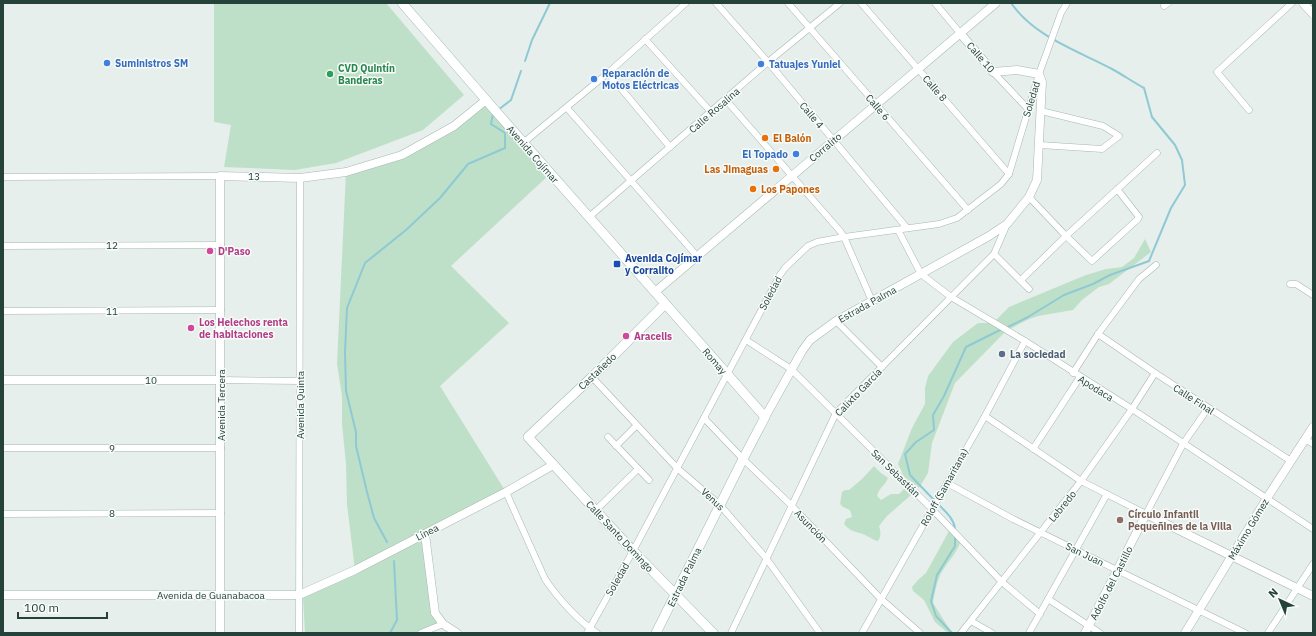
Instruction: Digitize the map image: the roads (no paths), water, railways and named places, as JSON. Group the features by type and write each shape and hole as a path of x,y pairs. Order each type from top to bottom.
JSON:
{"main road":[{"name":"Avenida Cojímar","path":"402,3 665,304"},
{"name":"Romay","path":"665,304 765,417"},
{"name":"Castañedo","path":"528,437 592,377 665,304"},
{"name":"Estrada Palma","path":"656,633 765,417"},
{"name":"Calle Santo Domingo","path":"528,437 633,551 713,633"}],"street":[{"path":"523,143 608,73 686,3"},
{"name":"Calle 4","path":"716,3 768,62 907,228"},
{"name":"Calle 6","path":"788,3 968,210"},
{"name":"Calle Rosalina","path":"589,217 726,100 768,62 840,3"},
{"name":"Calle 8","path":"861,3 1009,174"},
{"name":"Calle 10","path":"935,3 993,72 1028,109"},
{"name":"Corralito","path":"655,292 996,3"},
{"name":"Estrada Palma","path":"765,417 791,369 810,340 836,321 989,236 1007,224 1029,197 1038,180 1042,82 1039,74 1061,13 1067,3"},
{"path":"1250,110 1217,72 1292,3"},
{"path":"1303,3 1313,14"},
{"path":"645,39 711,112"},
{"path":"993,72 1018,70 1039,74"},
{"path":"608,73 670,147"},
{"name":"Soledad","path":"588,631 728,375 780,275 808,246 817,242 939,224 957,218 968,210 1001,184 1009,174 1039,74"},
{"name":"13","path":"3,177 220,176 300,178 346,172 402,155 454,126 486,100"},
{"path":"726,100 844,237 872,301"},
{"path":"567,108 632,180 697,256"},
{"path":"1040,145 1102,149 1119,136 1103,126 1041,111"},
{"path":"1021,280 1066,236 1157,153"},
{"name":"Avenida Tercera","path":"220,176 220,633"},
{"name":"Avenida Quinta","path":"299,633 300,178"},
{"path":"1029,197 1092,261 1138,220 1139,217 1117,189"},
{"name":"Calixto García","path":"731,633 791,505 836,414 994,254 1007,224"},
{"name":"Apodaca","path":"898,230 921,274 952,297 1025,341 1073,373 1132,409 1313,529"},
{"name":"12","path":"3,246 221,245"},
{"path":"994,254 1029,289"},
{"path":"1073,373 1098,334 1139,279 1156,265"},
{"path":"1290,284 1296,284 1313,295"},
{"name":"11","path":"3,311 221,310"},
{"path":"836,321 882,367"},
{"name":"Calle Final","path":"1098,334 1290,462"},
{"name":"San Sebastián","path":"746,340 791,369 932,509 1002,582 1040,614"},
{"name":"Roloff (Samaritana)","path":"862,633 947,484 1025,341"},
{"name":"Lebredo","path":"961,633 1081,482 1155,373"},
{"name":"Venus","path":"592,377 636,426 677,468 720,505 766,558 820,633"},
{"path":"1034,449 1080,377"},
{"name":"10","path":"3,380 300,381"},
{"name":"Adolfo del Castillo","path":"1087,629 1183,444 1208,408"},
{"path":"984,416 1081,482 1313,596"},
{"name":"Asunción","path":"704,418 743,459 791,505 881,599 920,633"},
{"path":"616,446 636,426"},
{"name":"Máximo Gómez","path":"1185,633 1267,498 1313,427"},
{"path":"608,438 648,480"},
{"path":"1305,439 1313,444"},
{"name":"9","path":"3,448 221,448"},
{"name":"Línea","path":"299,595 356,570 506,492 553,465"},
{"path":"596,510 638,469"},
{"name":"San Juan","path":"947,484 1245,633"},
{"path":"506,492 545,579 556,595 588,631 597,633"},
{"path":"1030,633 1107,494"},
{"name":"8","path":"3,514 221,513"},
{"path":"425,534 434,613 443,624 457,633"},
{"path":"1268,633 1313,564"},
{"name":"Avenida de Guanabacoa","path":"3,595 299,595"},
{"path":"1048,599 1087,629 1100,633"},
{"path":"971,621 992,633"},
{"path":"421,633 443,624"}],"waterway":[{"path":"525,61 532,40 550,3"},
{"path":"1006,328 1028,317 1064,295 1093,284 1110,275 1149,261 1171,208 1185,185 1182,160 1175,145 1152,117 1144,88 1112,69 1044,34 1021,15 1011,3"},
{"path":"498,110 511,100 521,71"},
{"path":"387,542 374,518 356,446 356,432 346,391 345,352 347,308 365,263 406,230 440,198 468,164 505,148 505,133 491,124 493,114"},
{"path":"934,500 910,475 905,454 916,442 934,430 933,415 944,396 966,347 1002,329"},
{"path":"939,505 947,513 955,529"},
{"path":"952,633 936,616 931,601 937,575 955,546 955,538"},
{"path":"390,633 397,620 394,561"}],"place":[{"name":"Suministros SM","path":"107,63"},
{"name":"Tatuajes Yuniel","path":"761,64"},
{"name":"CVD Quintín Banderas","path":"330,74"},
{"name":"Reparación de Motos Eléctricas","path":"594,79"},
{"name":"El Balón","path":"765,138"},
{"name":"El Topado","path":"796,154"},
{"name":"Las Jimaguas","path":"776,169"},
{"name":"Los Papones","path":"753,189"},
{"name":"D'Paso","path":"210,251"},
{"name":"Avenida Cojímar y Corralito","path":"617,264"},
{"name":"Los Helechos renta de habitaciones","path":"191,328"},
{"name":"Aracelis","path":"626,336"},
{"name":"La sociedad","path":"1002,354"},
{"name":"Círculo Infantil Pequeñines de la Villa","path":"1120,520"}]}
